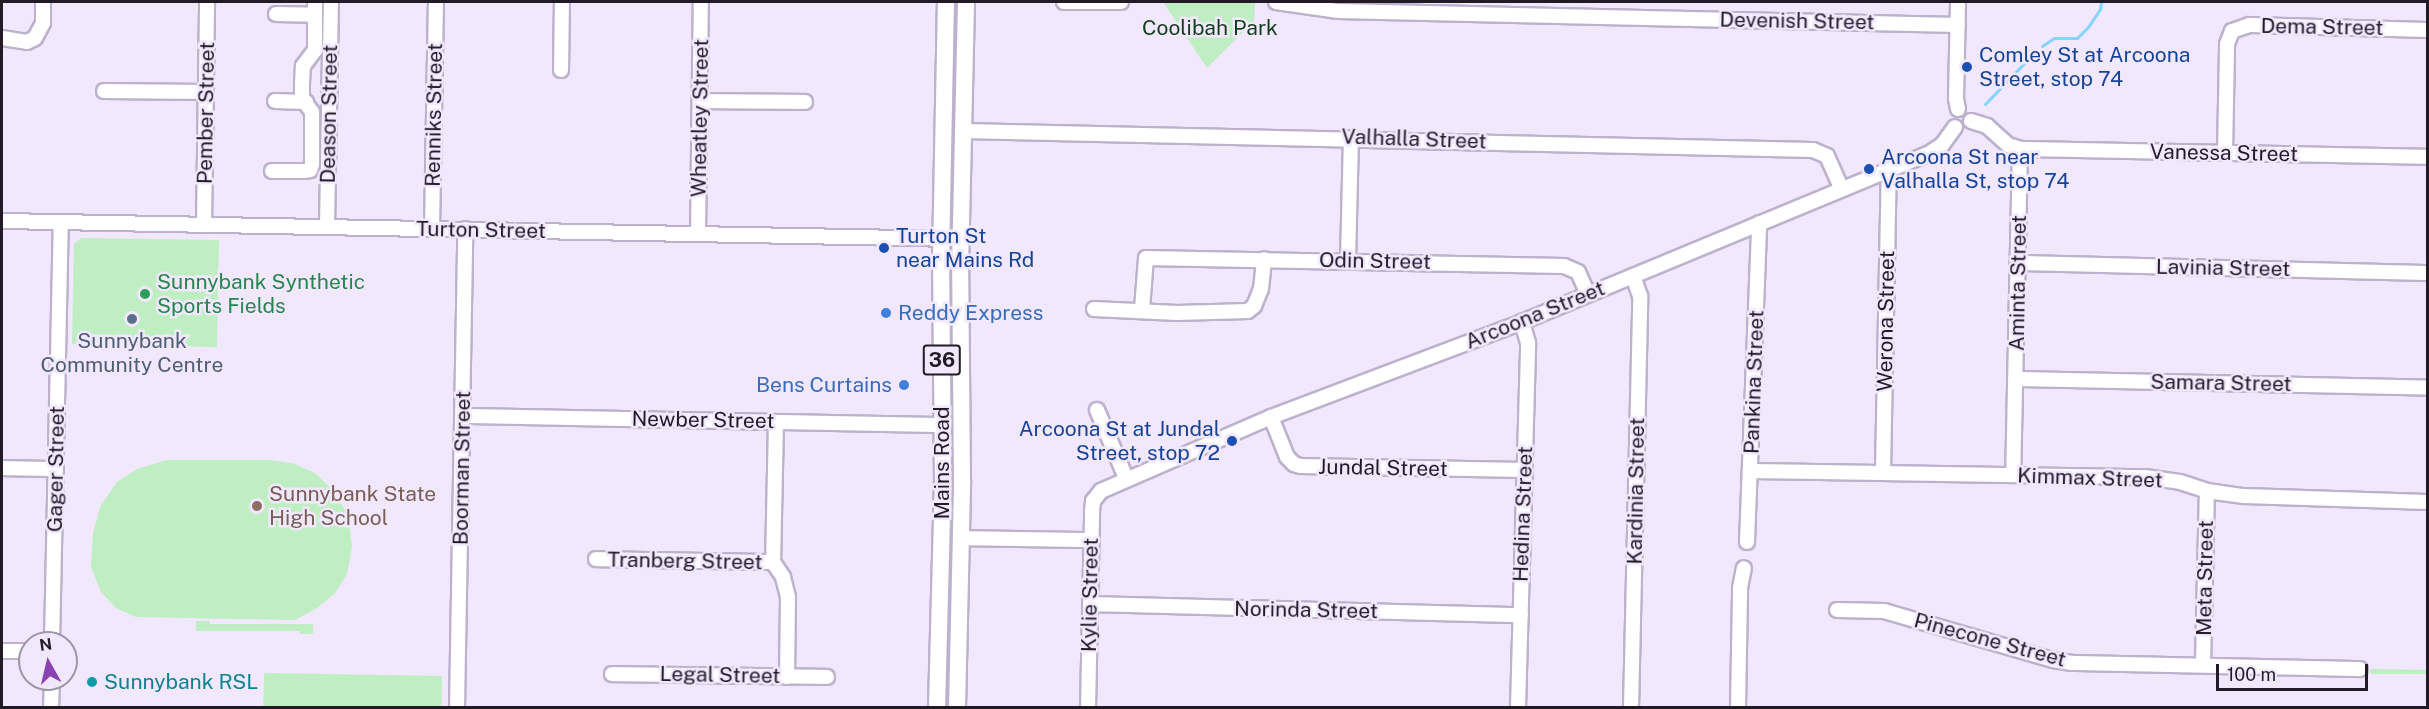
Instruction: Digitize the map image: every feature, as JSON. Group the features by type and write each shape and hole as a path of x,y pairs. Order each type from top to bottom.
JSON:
{"main road":[{"name":"Mains Road","path":"937,708 943,481 941,239 946,2"},
{"name":"Mains Road","path":"957,708 962,480 961,239 966,2"},
{"path":"943,481 962,480"}],"street":[{"path":"2,38 27,42 35,38 43,24 43,2"},
{"name":"Pember Street","path":"204,224 207,2"},
{"name":"Deason Street","path":"327,227 332,2"},
{"name":"Renniks Street","path":"432,228 436,2"},
{"path":"561,70 562,2"},
{"name":"Wheatley Street","path":"698,234 701,2"},
{"path":"1064,2 1121,2"},
{"name":"Devenish Street","path":"1276,2 1338,11 1503,8 1958,25"},
{"path":"1958,2 1956,99 1958,109"},
{"path":"272,171 310,170 312,112 302,98 303,66 315,50 315,8 276,14"},
{"name":"Dema Street","path":"2225,153 2227,44 2232,32 2249,25 2427,30"},
{"path":"104,91 206,93"},
{"path":"700,100 805,102"},
{"path":"275,101 306,102"},
{"path":"1958,109 1968,111 1971,121"},
{"path":"1958,109 1951,115 1951,122 1955,128 1965,128 1971,121"},
{"path":"1971,121 1987,126 2008,145 2020,149"},
{"name":"Arcoona Street","path":"1106,488 1271,417 1522,322 1928,154 1942,145 1955,128"},
{"name":"Valhalla Street","path":"963,130 1814,150 1827,156 1842,189"},
{"path":"1348,260 1351,138"},
{"name":"Vanessa Street","path":"2020,149 2427,157"},
{"name":"Aminta Street","path":"2013,475 2020,149"},
{"name":"Werona Street","path":"1884,472 1889,170"},
{"name":"Turton Street","path":"2,221 961,239"},
{"name":"Gager Street","path":"52,631 61,222"},
{"name":"Pankina Street","path":"1748,542 1759,223"},
{"name":"Boorman Street","path":"457,708 465,229"},
{"name":"Odin Street","path":"1142,309 1146,258 1348,260 1564,266 1578,272 1588,294"},
{"path":"1094,309 1208,313 1248,311 1254,306 1261,289 1264,259"},
{"name":"Lavinia Street","path":"2019,263 2427,273"},
{"name":"Kardinia Street","path":"1631,708 1640,296 1633,276"},
{"name":"Hedina Street","path":"1518,708 1528,343 1522,322"},
{"name":"Samara Street","path":"2015,379 2427,388"},
{"path":"1097,410 1126,478"},
{"name":"Newber Street","path":"463,416 942,425"},
{"name":"Jundal Street","path":"1271,417 1287,457 1300,466 1525,470"},
{"path":"776,422 773,562 783,577 788,597 787,676"},
{"path":"2,468 56,469"},
{"name":"Kimmax Street","path":"1751,471 2145,477 2180,482 2207,491 2290,499 2427,502"},
{"name":"Kylie Street","path":"1088,708 1093,501 1106,488"},
{"name":"Meta Street","path":"2203,664 2207,491"},
{"path":"961,538 1092,540"},
{"name":"Tranberg Street","path":"596,559 773,562"},
{"path":"1738,708 1740,588 1744,568"},
{"name":"Norinda Street","path":"1090,604 1521,615"},
{"name":"Pinecone Street","path":"1837,610 1884,611 2053,660 2360,669"},
{"path":"2,651 18,651"},
{"name":"Legal Street","path":"612,674 827,677"},
{"path":"51,708 52,691"}],"green space":[{"name":"Coolibah Park","path":"1163,2 1255,2 1254,21 1207,68"},
{"name":"Sunnybank Synthetic Sports Fields","path":"81,238 219,240 217,347 72,344 74,244"},
{"path":"166,460 267,460 292,463 315,473 334,491 348,515 352,547 347,574 335,593 317,608 295,620 136,617 116,608 101,592 91,567 93,533 100,507 117,482 137,469"},
{"path":"196,621 209,621 210,624 313,624 313,634 300,634 300,631 196,631"},
{"path":"2370,669 2427,670 2427,674 2370,674"},
{"path":"264,673 442,676 441,708 263,707"}],"waterway":[{"path":"2042,46 2054,38 2077,38 2088,27 2100,9 2101,2"},
{"path":"1985,104 2033,54"}],"place":[{"name":"Comley St at Arcoona Street, stop 74","path":"1967,67"},
{"name":"Arcoona St near Valhalla St, stop 74","path":"1869,169"},
{"name":"Turton St near Mains Rd","path":"884,248"},
{"name":"Sunnybank Synthetic Sports Fields","path":"145,294"},
{"name":"Reddy Express","path":"886,313"},
{"name":"Sunnybank Community Centre","path":"132,319"},
{"name":"Bens Curtains","path":"904,385"},
{"name":"Arcoona St at Jundal Street, stop 72","path":"1232,441"},
{"name":"Sunnybank State High School","path":"257,506"},
{"name":"Sunnybank RSL","path":"92,682"}]}
